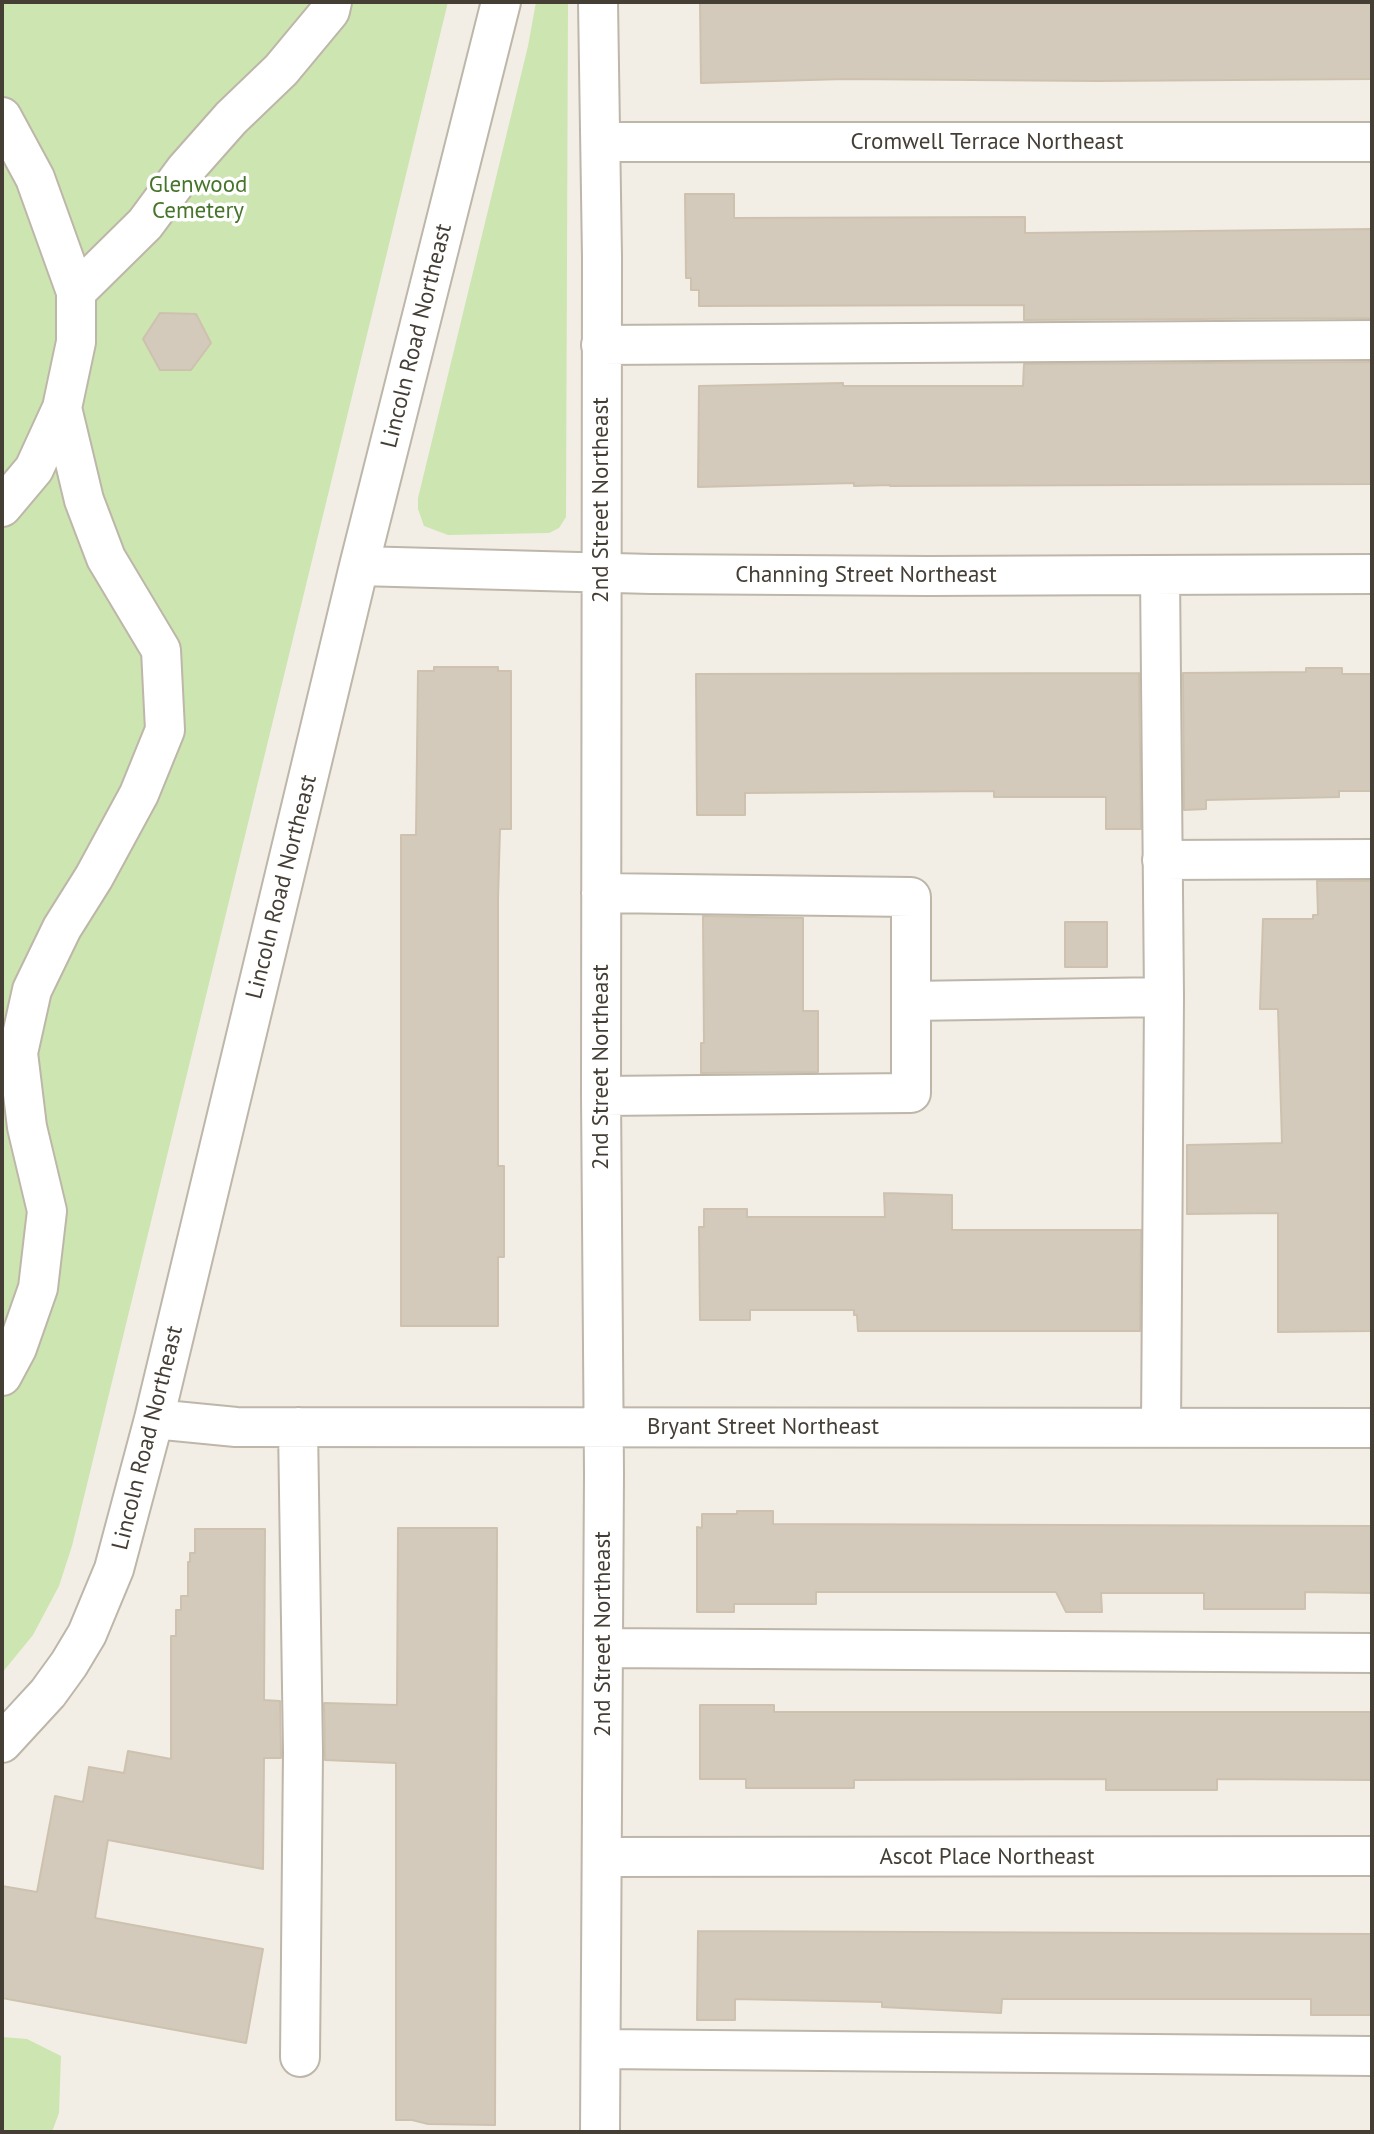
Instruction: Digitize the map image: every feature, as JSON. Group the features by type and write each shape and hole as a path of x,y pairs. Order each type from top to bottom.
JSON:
{"street":[{"path":"76,292 145,224 185,170 231,118 281,70 330,10 332,2"},
{"name":"Lincoln Road Northeast","path":"2,1744 48,1693 69,1664 92,1623 114,1569 154,1419 359,566 500,2"},
{"name":"2nd Street Northeast","path":"598,2 601,142 603,1427 600,2132"},
{"path":"2,117 35,178 76,292 76,342 62,408 34,469 2,507"},
{"name":"Cromwell Terrace Northeast","path":"601,142 1372,142"},
{"path":"601,345 1372,340"},
{"path":"2,1376 16,1348 38,1289 47,1211 27,1127 18,1053 32,990 62,928 94,877 139,794 165,730 162,650 107,558 84,500 62,408"},
{"name":"Channing Street Northeast","path":"359,566 928,576 1372,574"},
{"path":"1160,575 1164,997 1161,1428"},
{"path":"1162,860 1372,859"},
{"path":"601,893 911,897 911,1093 601,1096"},
{"path":"911,1001 1164,997"},
{"name":"Bryant Street Northeast","path":"154,1419 236,1427 1372,1428"},
{"path":"298,1427 303,1752 300,2057"},
{"path":"603,1648 1372,1653"},
{"name":"Ascot Place Northeast","path":"602,1857 1372,1856"},
{"path":"601,2049 1372,2056"}],"green space":[{"name":"Glenwood Cemetery","path":"2,2 448,2 72,1546 59,1586 33,1635 2,1673"},
{"path":"536,2 568,2 566,517 559,528 549,533 448,535 424,526 418,509 418,498 528,46"},
{"path":"2,2037 27,2039 61,2056 59,2113 52,2132 2,2132"}],"building":[{"path":"700,2 1372,2 1372,79 845,79 701,83"},
{"path":"685,194 734,194 734,218 1025,217 1025,233 1372,229 1372,318 1024,320 1024,305 699,306 699,290 691,290 691,278 686,278"},
{"path":"160,313 196,314 211,343 191,370 160,370 143,339"},
{"path":"1372,362 1372,484 854,486 854,483 698,487 699,386 843,383 843,386 1023,386 1024,364"},
{"path":"434,667 498,667 498,671 511,671 511,829 500,829 498,899 498,1166 504,1166 504,1257 498,1257 498,1326 401,1326 401,835 416,835 418,671 434,671"},
{"path":"1306,668 1342,668 1342,674 1372,674 1372,791 1339,791 1339,797 1206,800 1206,809 1184,810 1183,673 1306,672"},
{"path":"1139,673 1141,829 1106,829 1106,797 994,797 994,791 745,793 745,815 697,815 696,674"},
{"path":"1317,881 1372,881 1372,1331 1278,1332 1278,1213 1187,1214 1187,1145 1282,1143 1278,1009 1260,1009 1263,919 1313,919 1313,915 1318,915"},
{"path":"703,916 803,918 803,1011 818,1011 818,1072 701,1073 701,1043 704,1043"},
{"path":"1065,922 1107,922 1107,967 1065,967"},
{"path":"884,1193 952,1195 952,1230 1141,1230 1140,1331 858,1331 854,1310 750,1310 750,1320 700,1320 699,1227 704,1227 704,1209 747,1209 747,1217 885,1217"},
{"path":"737,1511 773,1511 773,1524 1372,1526 1372,1593 1305,1592 1305,1609 1204,1609 1204,1593 1101,1593 1102,1612 1066,1612 1056,1592 816,1592 816,1604 734,1604 734,1612 697,1612 697,1527 702,1528 702,1514 737,1514"},
{"path":"398,1528 497,1528 495,2125 428,2124 396,2120 396,1763 325,1760 324,1703 397,1705"},
{"path":"195,1529 265,1529 264,1700 280,1701 281,1758 264,1758 263,1869 108,1840 95,1918 263,1949 246,2043 2,1998 2,1886 37,1892 55,1796 83,1802 89,1767 124,1773 128,1751 171,1759 171,1636 176,1636 176,1610 181,1610 181,1596 188,1596 188,1562 190,1553 195,1553"},
{"path":"700,1705 774,1705 774,1712 1372,1712 1372,1780 1217,1779 1217,1790 1106,1790 1106,1779 854,1780 854,1788 746,1788 746,1779 700,1779"},
{"path":"698,1931 1372,1934 1372,2015 1311,2015 1311,1999 1002,1999 1001,2013 882,2007 882,2002 735,1999 735,2020 697,2020"}]}
